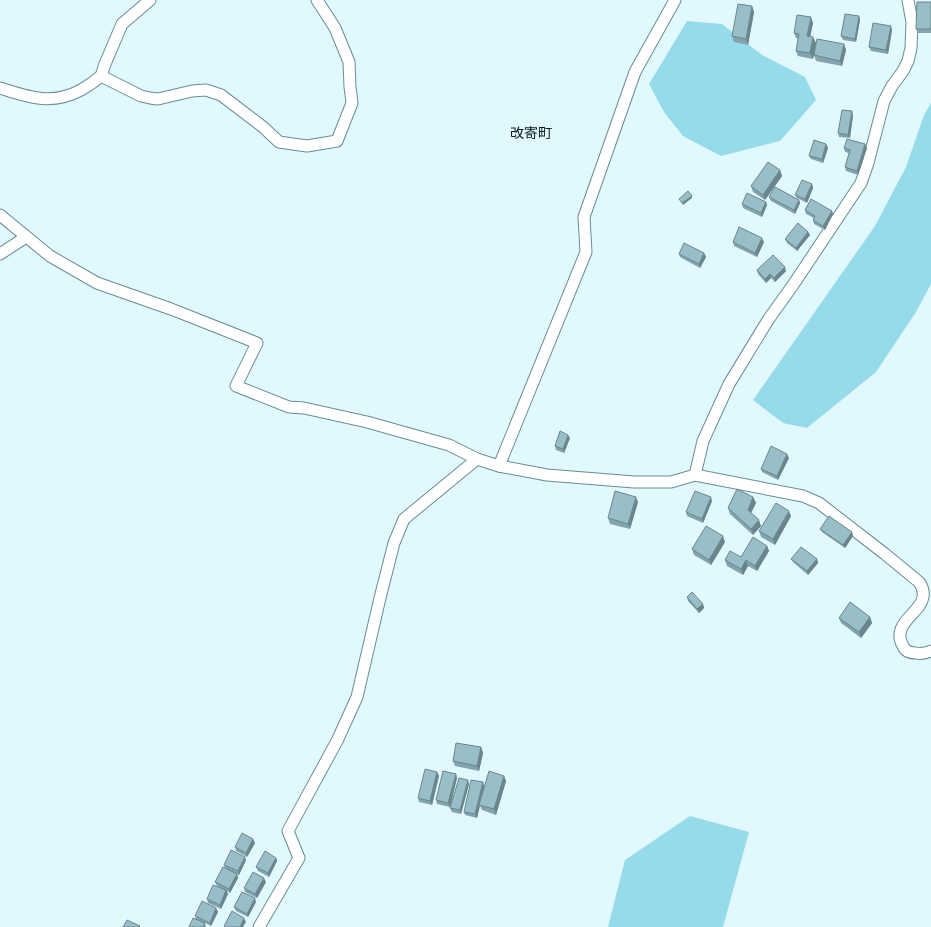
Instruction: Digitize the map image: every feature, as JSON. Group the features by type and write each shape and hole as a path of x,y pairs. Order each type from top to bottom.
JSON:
{"street":[{"path":"0,88 34,98 50,100 66,96 80,90 101,76 104,64 122,24 150,0"},
{"path":"101,76 141,96 150,98 158,99 192,91 206,90 221,95 263,127 279,142 307,146 337,141 352,103 349,62 335,28 317,0"},
{"path":"499,466 586,252 584,217 636,72 675,0"},
{"path":"695,475 703,441 729,384 768,320 794,285 861,183 868,164 884,101 908,61 911,48 912,22 908,0"},
{"path":"0,215 50,256 97,283 171,309 257,344 236,386 289,407 304,408 367,422 449,445 477,459 499,466 548,474 634,482 671,482 695,475 803,496 819,504 919,582 922,586 922,602 905,622 900,640 905,649 909,652 926,653 931,651"},
{"path":"0,254 26,237"},
{"path":"259,927 299,858 288,831 337,741 357,697 394,543 404,518 477,459"}],"shaded area":[{"path":"687,21 722,24 762,55 805,77 816,100 780,141 721,156 683,136 664,112 649,84"},
{"path":"931,103 931,284 916,312 876,372 807,428 783,423 753,400 875,226 906,167 924,115"},
{"path":"690,816 749,832 723,927 608,927 625,860"}],"building":[{"path":"917,2 931,2 931,29 916,29"},
{"path":"738,4 752,6 746,39 732,36"},
{"path":"845,14 859,16 855,39 841,36"},
{"path":"797,15 811,17 807,36 813,37 810,53 796,51 799,34 794,33"},
{"path":"873,23 891,26 886,50 869,47"},
{"path":"817,39 844,44 840,61 814,55"},
{"path":"842,110 852,111 848,135 838,133"},
{"path":"847,139 865,144 857,171 845,167 850,150 844,148"},
{"path":"814,140 826,144 822,159 809,156"},
{"path":"768,162 780,170 763,195 751,186"},
{"path":"802,180 812,184 805,199 795,195"},
{"path":"775,187 799,200 794,210 769,197"},
{"path":"688,191 692,196 682,203 679,199"},
{"path":"747,193 766,202 761,213 742,204"},
{"path":"811,199 832,211 823,226 813,220 815,216 805,210"},
{"path":"798,223 808,232 796,248 785,239"},
{"path":"739,227 762,238 755,253 733,242"},
{"path":"684,243 704,253 699,264 679,254"},
{"path":"773,255 785,267 774,278 770,274 765,279 757,270"},
{"path":"560,431 568,435 563,449 555,446"},
{"path":"771,446 787,454 777,476 761,469"},
{"path":"737,489 753,497 748,510 759,520 751,529 728,508"},
{"path":"615,491 636,497 628,524 608,518"},
{"path":"695,491 711,497 702,519 686,512"},
{"path":"776,503 789,511 773,539 759,531"},
{"path":"829,516 852,532 843,545 820,529"},
{"path":"706,526 723,536 709,560 692,549"},
{"path":"753,537 767,546 755,566 746,560 741,569 725,560 730,551 741,557"},
{"path":"801,547 817,559 807,571 791,559"},
{"path":"692,592 703,604 697,609 687,597"},
{"path":"850,602 870,617 859,632 839,618"},
{"path":"456,743 481,747 477,766 453,761"},
{"path":"425,769 437,772 430,801 418,798"},
{"path":"443,771 456,774 448,803 436,800"},
{"path":"489,771 504,776 494,809 479,805"},
{"path":"459,778 468,780 460,810 450,808"},
{"path":"471,780 483,782 475,814 464,812"},
{"path":"242,833 253,839 246,853 235,847"},
{"path":"231,850 245,857 238,871 224,865"},
{"path":"265,851 276,858 268,873 256,867"},
{"path":"223,867 237,874 229,889 215,882"},
{"path":"253,872 264,878 255,894 244,888"},
{"path":"213,885 226,890 220,905 207,899"},
{"path":"242,892 255,898 247,914 234,907"},
{"path":"202,901 216,908 210,923 195,916"},
{"path":"232,911 244,918 240,927 224,926"},
{"path":"193,918 205,923 203,927 189,927"},
{"path":"127,920 140,926 123,927"}],"district":[{"name":"改寄町","path":"531,133"}]}
